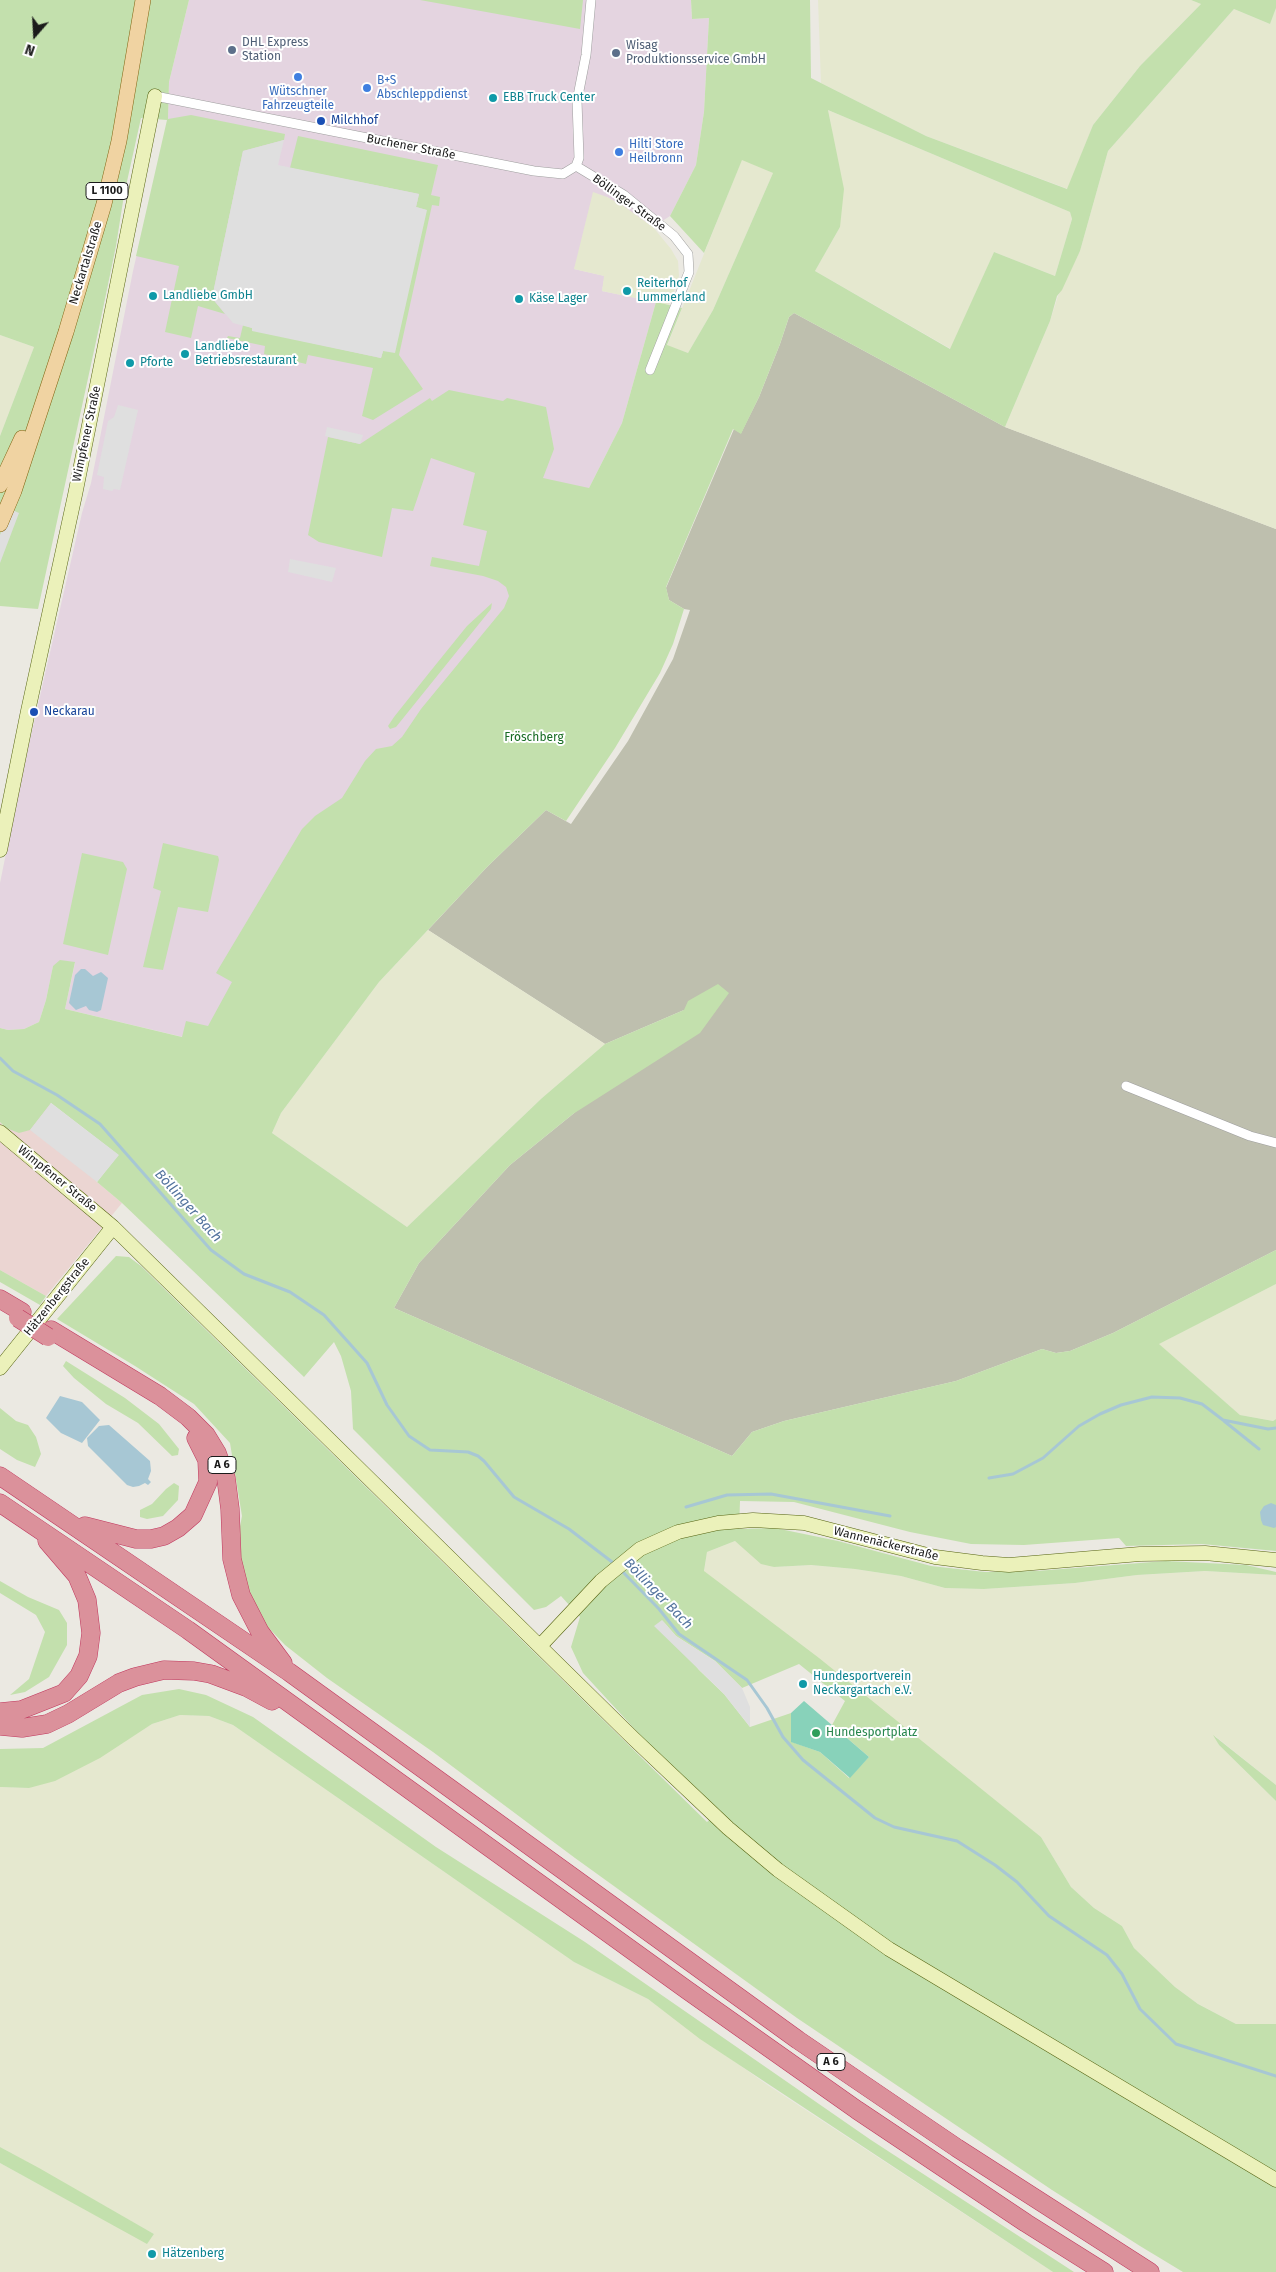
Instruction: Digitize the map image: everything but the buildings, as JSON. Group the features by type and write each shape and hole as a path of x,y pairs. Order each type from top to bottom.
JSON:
{"highway":[{"path":"0,1299 20,1315 170,1412 195,1437 207,1460 208,1482 193,1515 164,1536 151,1540 136,1539 70,1522"},
{"path":"0,1307 20,1315"},
{"name":"A 6","path":"49,1333 160,1396 188,1417 206,1435 217,1453 226,1478 230,1509 232,1559 241,1595 260,1632 272,1645 289,1672"},
{"name":"A 6","path":"0,1476 289,1672 798,2040 964,2153 1150,2272"},
{"name":"A 6","path":"0,1503 188,1630 322,1725 819,2084 972,2187 1104,2272"},
{"path":"0,1712 21,1710 64,1693 79,1676 88,1656 91,1633 87,1600 77,1576 32,1524"},
{"path":"0,1726 22,1728 46,1724 135,1677 164,1670 194,1670 228,1679 322,1725"}],"main road":[{"name":"Neckartalstraße","path":"0,524 14,490 66,332 104,204 119,141 143,0"},
{"name":"Neckartalstraße","path":"0,485 50,377"}],"street":[{"path":"576,166 579,158 577,101 586,56 591,0"},
{"name":"Buchener Straße","path":"155,96 553,174 563,174 576,166"},
{"name":"Wimpfener Straße","path":"0,850 75,495 155,96"},
{"name":"Böllinger Straße","path":"576,166 624,196 674,236 688,254 689,272 650,370"},
{"name":"Wimpfener Straße","path":"0,803 8,791 16,771"},
{"path":"1126,1086 1250,1136 1276,1144"},
{"name":"Wimpfener Straße","path":"0,1132 113,1227 728,1828 778,1870 889,1949 1276,2180"},
{"name":"Hätzenbergstraße","path":"0,1368 113,1227"},
{"name":"Wannenäckerstraße","path":"540,1646 609,1573 640,1549 678,1532 700,1525 753,1520 804,1523 935,1557 1009,1565 1140,1554 1205,1553 1276,1560"}],"shaded area":[{"path":"189,0 691,0 692,19 709,18 704,112 696,165 670,216 653,227 607,197 574,269 605,276 602,291 656,302 622,423 589,488 549,554 208,1027 183,1037 65,1009 75,963 53,966 39,1022 24,1029 8,1030 0,1028 0,883 21,779 82,513 91,483 133,271 168,119 169,82"},
{"path":"818,0 1191,0 1201,4 1140,66 1093,125 1068,189 926,136 821,83"},
{"path":"1276,8 1276,529 1005,427 1050,321 1058,296 1080,251 1108,151 1234,9 1270,24"},
{"path":"828,110 1070,212 1072,219 1055,276 994,252 951,349 815,271 840,227"},
{"path":"284,140 278,165 419,194 416,207 427,210 395,353 383,351 381,358 252,331 252,328 233,323 212,298 243,151"},
{"path":"742,159 773,173 713,310 688,353 667,346"},
{"path":"593,192 622,205 653,227 671,249 678,261 679,276 669,305 602,291 604,276 574,269"},
{"path":"794,313 1005,427 1276,529 1276,1250 1113,1333 1070,1351 1056,1353 1042,1349 956,1381 784,1421 752,1432 732,1456 394,1308 419,1263 510,1165 573,1114 684,1010 605,1044 428,930 487,867 546,810 571,824 628,741 673,659 690,610 684,609 669,600 666,588 734,429 741,433 759,397 789,317"},
{"path":"0,335 34,347 0,436"},
{"path":"118,405 138,410 120,490 114,489 112,491 103,489 104,477 97,475 108,421 114,417"},
{"path":"327,427 363,435 360,444 325,436"},
{"path":"10,509 19,513 0,563 0,535"},
{"path":"290,559 336,568 332,582 288,572"},
{"path":"428,930 605,1044 542,1098 407,1227 272,1133 281,1113 379,982"},
{"path":"51,1103 97,1182 122,1203 46,1296 0,1270 0,1122 6,1128"},
{"path":"51,1103 119,1155 97,1182 30,1130"},
{"path":"1276,1284 1276,1419 1273,1421 1240,1415 1158,1344"},
{"path":"735,1541 774,1567 811,1565 855,1569 901,1576 945,1588 984,1589 1075,1583 1137,1575 1205,1571 1276,1575 1276,1785 1215,1736 1219,1745 1276,1801 1276,2024 1236,2024 1198,2004 1175,1987 1134,1948 1122,1926 1094,1908 1071,1887 1041,1837 704,1572 707,1552"},
{"path":"662,1620 676,1636 715,1661 742,1688 750,1707 750,1727 724,1694 654,1626"},
{"path":"180,1715 209,1716 233,1725 574,1962 648,1999 766,2084 1053,2272 0,2272 0,2163 147,2243 154,2234 0,2147 0,1787 29,1788 128,1739 152,1724"}],"green space":[{"path":"0,0 189,0 169,82 168,119 191,115 285,134 284,140 243,151 212,298 225,314 198,306 191,338 165,332 179,266 136,256 167,120 141,118 124,195 116,246 100,323 38,609 0,606 0,436 34,347 0,335"},
{"path":"420,0 583,0 580,29"},
{"name":"Fröschberg","path":"691,0 810,0 811,78 926,136 1067,189 1093,125 1140,66 1201,4 1191,0 1276,0 1276,8 1270,24 1234,9 1108,151 1080,251 1062,290 1057,296 1050,321 1005,427 794,313 789,317 759,397 741,434 733,429 666,587 669,600 684,609 673,644 660,673 615,748 566,821 546,810 487,867 379,982 281,1113 272,1133 407,1227 542,1098 605,1044 684,1010 688,1001 718,984 729,993 700,1033 573,1114 510,1165 419,1263 394,1308 732,1456 752,1432 784,1421 956,1381 1042,1349 1056,1353 1070,1351 1113,1333 1276,1250 1276,1284 1159,1344 1240,1415 1273,1421 1276,1419 1276,1551 1202,1544 1126,1546 1119,1538 1024,1545 971,1544 910,1532 794,1502 740,1501 739,1529 775,1528 838,1541 931,1566 985,1572 1036,1571 1166,1561 1246,1565 1276,1572 1276,1575 1205,1571 1137,1575 1075,1583 984,1589 945,1588 901,1576 855,1569 811,1565 774,1567 761,1564 735,1541 707,1552 704,1571 819,1658 1041,1837 1071,1887 1094,1908 1122,1926 1134,1948 1175,1987 1198,2004 1236,2024 1276,2024 1276,2272 1183,2272 1140,2246 1052,2190 797,2018 575,1858 433,1752 327,1678 285,1645 266,1625 240,1575 238,1537 242,1516 230,1443 194,1404 57,1319 116,1256 129,1257 141,1266 707,1822 719,1811 654,1750 583,1673 571,1647 580,1617 561,1596 546,1607 534,1610 353,1429 351,1391 341,1356 334,1342 304,1377 122,1203 97,1182 118,1155 51,1103 30,1130 19,1133 6,1128 0,1122 0,1028 8,1030 24,1029 39,1022 53,966 60,960 75,962 65,1009 182,1037 186,1021 208,1026 232,982 216,973 302,829 315,816 342,798 365,761 376,749 392,746 402,737 421,709 504,608 509,596 506,587 498,581 483,576 430,566 432,557 479,566 487,531 463,525 475,473 431,458 413,511 392,508 382,557 319,542 308,535 328,437 360,444 430,398 432,401 449,390 503,401 507,398 546,407 554,449 543,478 589,488 622,423 656,302 682,308 667,345 688,353 713,310 773,173 742,160 704,253 670,216 696,165 704,112 709,18 692,19","holes":["828,110 1070,212 1072,219 1055,276 994,252 950,349 815,271 840,227 844,189","662,1620 676,1636 715,1661 742,1688 799,1664 845,1701 832,1725 869,1757 849,1778 820,1752 792,1742 791,1713 750,1727 724,1694 699,1670"]},
{"path":"298,136 438,165 431,195 440,197 439,206 432,205 399,355 423,389 373,420 362,416 373,368 308,355 306,364 264,354 265,346 227,338 228,336 240,338 243,325 252,328 252,330 381,358 426,210 416,207 419,194 290,168"},
{"path":"492,603 491,609 396,727 390,729 388,726 394,717 467,626"},
{"path":"163,843 218,856 219,860 208,912 178,907 163,970 143,967 161,891 153,888"},
{"path":"82,853 123,862 127,869 108,955 63,944"},
{"path":"0,1270 46,1296 40,1305 0,1282"},
{"path":"66,1361 125,1398 159,1424 179,1449 178,1455 172,1456 138,1423 106,1404 74,1378 63,1366"},
{"path":"0,1408 16,1421 28,1425 36,1437 41,1454 35,1467 17,1460 0,1449"},
{"path":"174,1483 179,1486 178,1500 163,1516 147,1519 140,1517 140,1510 152,1504"},
{"path":"0,1581 28,1597 59,1610 67,1623 67,1645 49,1677 25,1692 10,1695 29,1679 45,1632 36,1615 0,1593"},
{"path":"179,1689 206,1695 253,1717 436,1847 585,1942 871,2140 1074,2272 1053,2272 700,2039 648,1999 574,1962 233,1725 209,1716 180,1715 152,1724 100,1758 55,1781 29,1788 0,1787 0,1749 43,1748 142,1695"},
{"name":"Hundesportplatz","path":"804,1701 869,1757 850,1778 820,1752 791,1742 791,1713"},
{"path":"1213,1735 1276,1785 1276,1801 1219,1745"},
{"path":"0,2147 154,2234 147,2244 0,2163"}],"water":[{"path":"81,969 85,969 93,976 101,972 108,978 101,1010 97,1012 89,1010 86,1006 76,1010 69,1003 75,975"},
{"path":"60,1396 82,1402 100,1420 82,1443 61,1433 46,1418"},
{"path":"109,1425 150,1461 151,1471 148,1479 151,1482 148,1485 145,1483 133,1487 127,1485 88,1446 87,1438 99,1426"},
{"path":"1271,1503 1276,1505 1276,1527 1274,1528 1263,1525 1260,1512 1264,1506"}],"waterway":[{"name":"Böllinger Bach","path":"0,1058 13,1071 57,1095 100,1124 211,1250 244,1274 290,1292 324,1315 367,1363 387,1405 409,1436 430,1450 468,1452 478,1456 514,1497 569,1529 616,1565"},
{"path":"989,1478 1013,1474 1043,1458 1079,1426 1100,1414 1121,1405 1152,1397 1180,1398 1202,1404 1223,1420 1268,1429 1276,1428"},
{"path":"1224,1421 1259,1449"},
{"path":"686,1507 727,1495 771,1494 890,1516"},
{"name":"Böllinger Bach","path":"620,1569 659,1609 679,1634 747,1680 767,1708 783,1737 803,1760 875,1818 894,1827 957,1841 995,1865 1017,1882 1049,1916 1107,1955 1122,1974 1140,2009 1176,2044 1276,2076"}],"place":[{"name":"DHL Express Station","path":"232,50"},
{"name":"Wisag Produktionsservice GmbH","path":"616,53"},
{"name":"Wütschner Fahrzeugteile","path":"298,77"},
{"name":"B+S Abschleppdienst","path":"367,88"},
{"name":"EBB Truck Center","path":"493,98"},
{"name":"Milchhof","path":"321,121"},
{"name":"Hilti Store Heilbronn","path":"619,152"},
{"name":"Reiterhof Lummerland","path":"627,291"},
{"name":"Landliebe GmbH","path":"153,296"},
{"name":"Käse Lager","path":"519,299"},
{"name":"Landliebe Betriebsrestaurant","path":"185,354"},
{"name":"Pforte","path":"130,363"},
{"name":"Neckarau","path":"34,712"},
{"name":"Hundesportverein Neckargartach e.V.","path":"803,1684"},
{"name":"Hundesportplatz","path":"816,1733"},
{"name":"Hätzenberg","path":"152,2254"}]}
